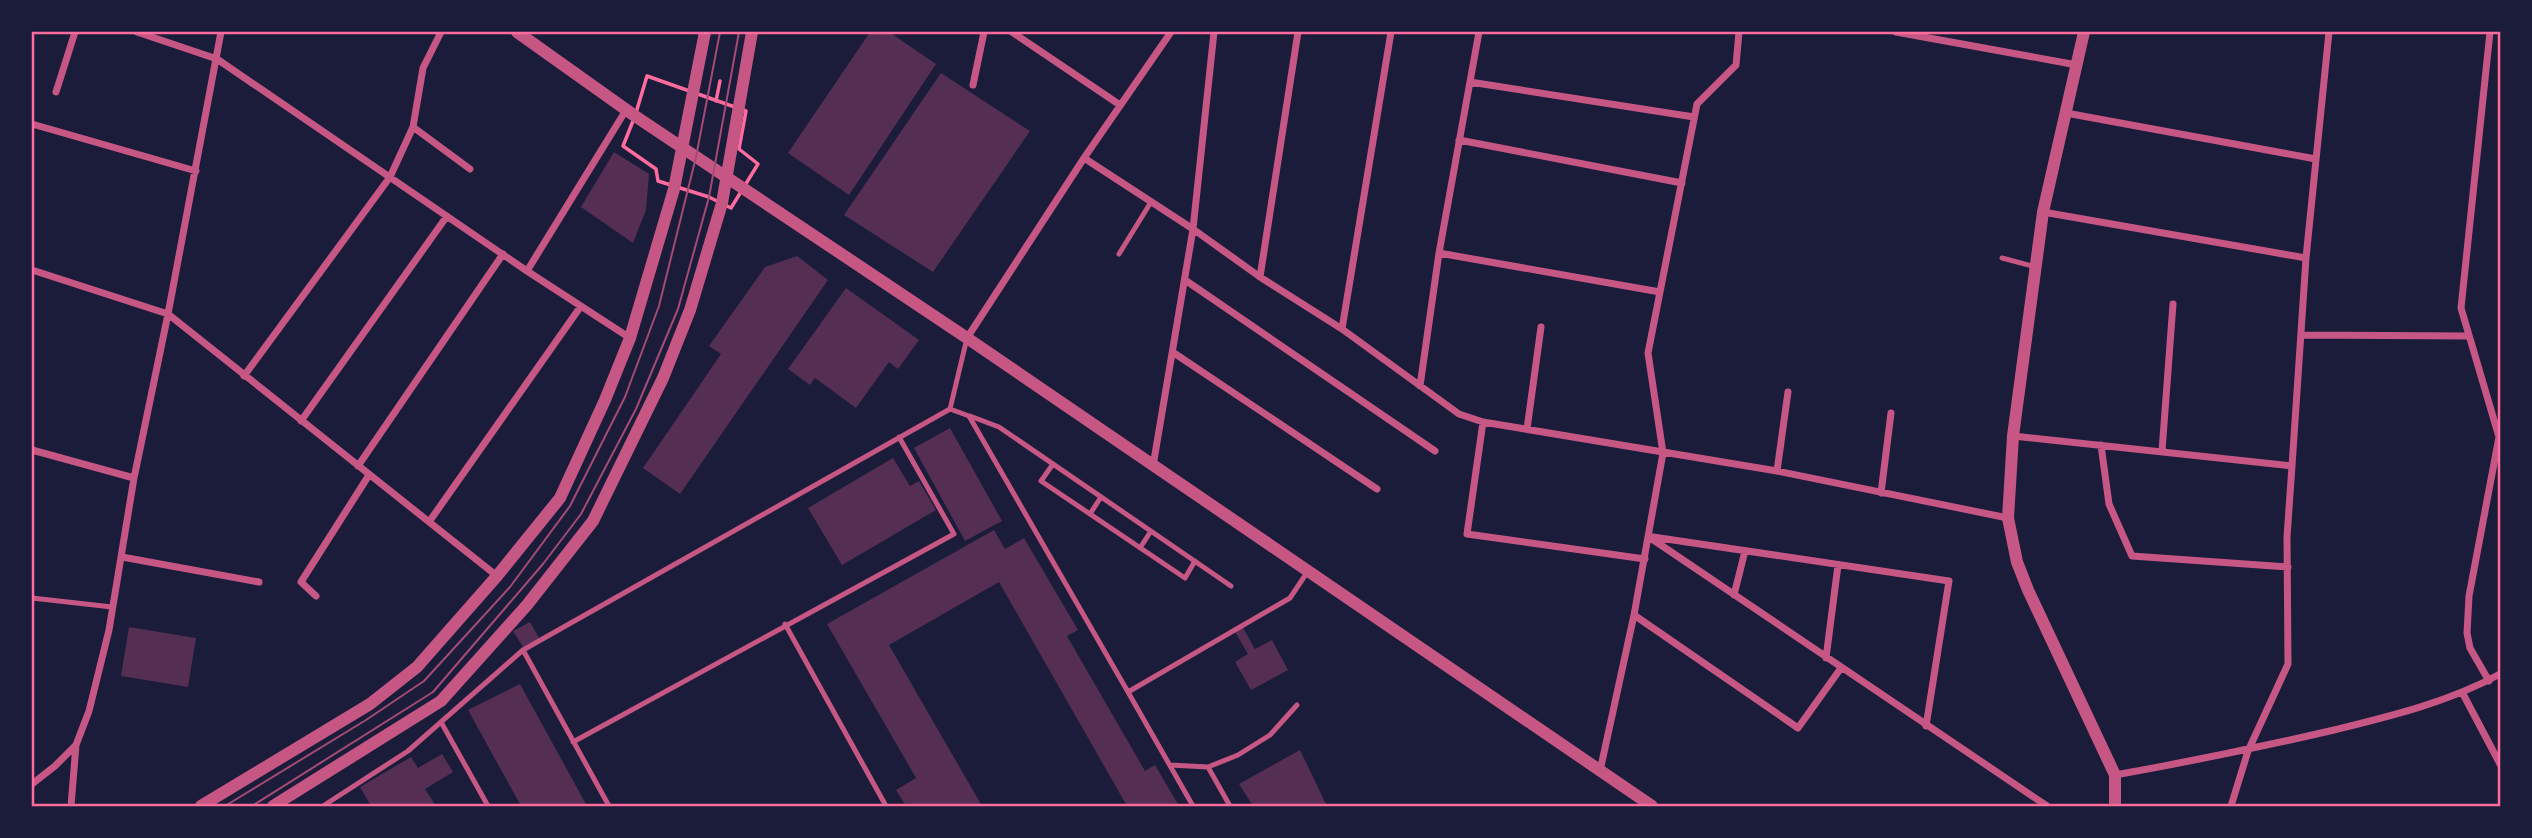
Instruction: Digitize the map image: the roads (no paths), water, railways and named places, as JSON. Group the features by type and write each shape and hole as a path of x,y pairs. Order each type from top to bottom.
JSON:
{"street":[{"path":"56,92 75,32"},
{"path":"137,32 217,59 527,271 630,338"},
{"path":"71,807 76,745 89,711 109,630 134,478 196,172 221,32"},
{"path":"244,376 390,177 413,127 423,68 441,32"},
{"path":"517,32 626,110 967,338 1652,807"},
{"path":"201,807 370,704 417,667 497,576 560,498 630,338 674,189 705,32"},
{"path":"273,807 441,701 527,605 593,521 663,378 690,310 722,203 752,32"},
{"path":"973,85 984,32"},
{"path":"1012,32 1120,106"},
{"path":"967,338 1084,158 1171,32"},
{"path":"1153,466 1193,229 1214,32"},
{"path":"1259,277 1298,32"},
{"path":"1342,329 1391,32"},
{"path":"1420,386 1440,253 1479,32"},
{"path":"1600,771 1634,615 1663,453 1648,353 1697,104 1736,65 1739,32"},
{"path":"1896,32 2077,65"},
{"path":"2084,32 2043,212 2013,436 2008,518 2021,571 2115,775 2115,807"},
{"path":"2231,807 2248,751 2288,664 2292,466 2306,258 2329,32"},
{"path":"2489,681 2470,648 2467,633 2469,596 2499,437 2460,308 2490,32"},
{"path":"1470,82 1694,117"},
{"path":"527,271 626,110"},
{"path":"2066,113 2316,159"},
{"path":"32,124 196,172"},
{"path":"413,127 470,169"},
{"path":"1459,141 1682,183"},
{"path":"1084,158 1193,229 1259,277 1342,329 1459,414 1483,422 1777,471 2008,518"},
{"path":"2043,212 2306,258"},
{"path":"301,421 447,216"},
{"path":"1440,253 1660,292"},
{"path":"358,466 503,254"},
{"path":"32,270 168,314 497,576"},
{"path":"1185,280 1435,451"},
{"path":"2162,451 2173,303"},
{"path":"429,522 581,306"},
{"path":"1527,429 1541,327"},
{"path":"2302,335 2469,336"},
{"path":"1174,353 1377,489"},
{"path":"1777,471 1788,392"},
{"path":"1881,493 1891,413"},
{"path":"1483,422 1467,534 1645,559"},
{"path":"2013,436 2292,466"},
{"path":"2101,445 2109,504 2132,556 2288,567"},
{"path":"32,450 134,478"},
{"path":"316,596 302,582 369,475"},
{"path":"1649,537 1949,581 1926,726"},
{"path":"1649,537 2047,807"},
{"path":"1734,595 1745,551"},
{"path":"122,557 259,582"},
{"path":"1826,658 1838,565"},
{"path":"1634,615 1798,728 1841,668"},
{"path":"2115,775 2248,751 2402,714 2501,674"},
{"path":"2462,692 2501,764"},
{"path":"32,784 76,745"}],"lane":[{"path":"1119,254 1152,202"},
{"path":"2002,258 2036,267"},
{"path":"323,807 408,751 523,650 950,409 967,338"},
{"path":"950,409 999,427 1231,586"},
{"path":"969,416 1193,807"},
{"path":"573,742 954,534 899,437"},
{"path":"1053,464 1041,481 1185,578 1195,561"},
{"path":"1090,514 1101,497"},
{"path":"1140,548 1151,531"},
{"path":"1128,692 1290,598 1308,571"},
{"path":"32,598 111,607"},
{"path":"785,624 887,807"},
{"path":"523,650 609,807"},
{"path":"1170,765 1208,767 1238,755 1270,735 1297,705"},
{"path":"441,722 488,807"},
{"path":"1208,767 1230,807"}],"tram line":[{"path":"225,806 366,720 424,681 510,587 570,506 625,397 659,306 696,157 720,32"},
{"path":"252,806 433,692 543,564 581,514 636,409 678,309 709,197 739,32"}]}
